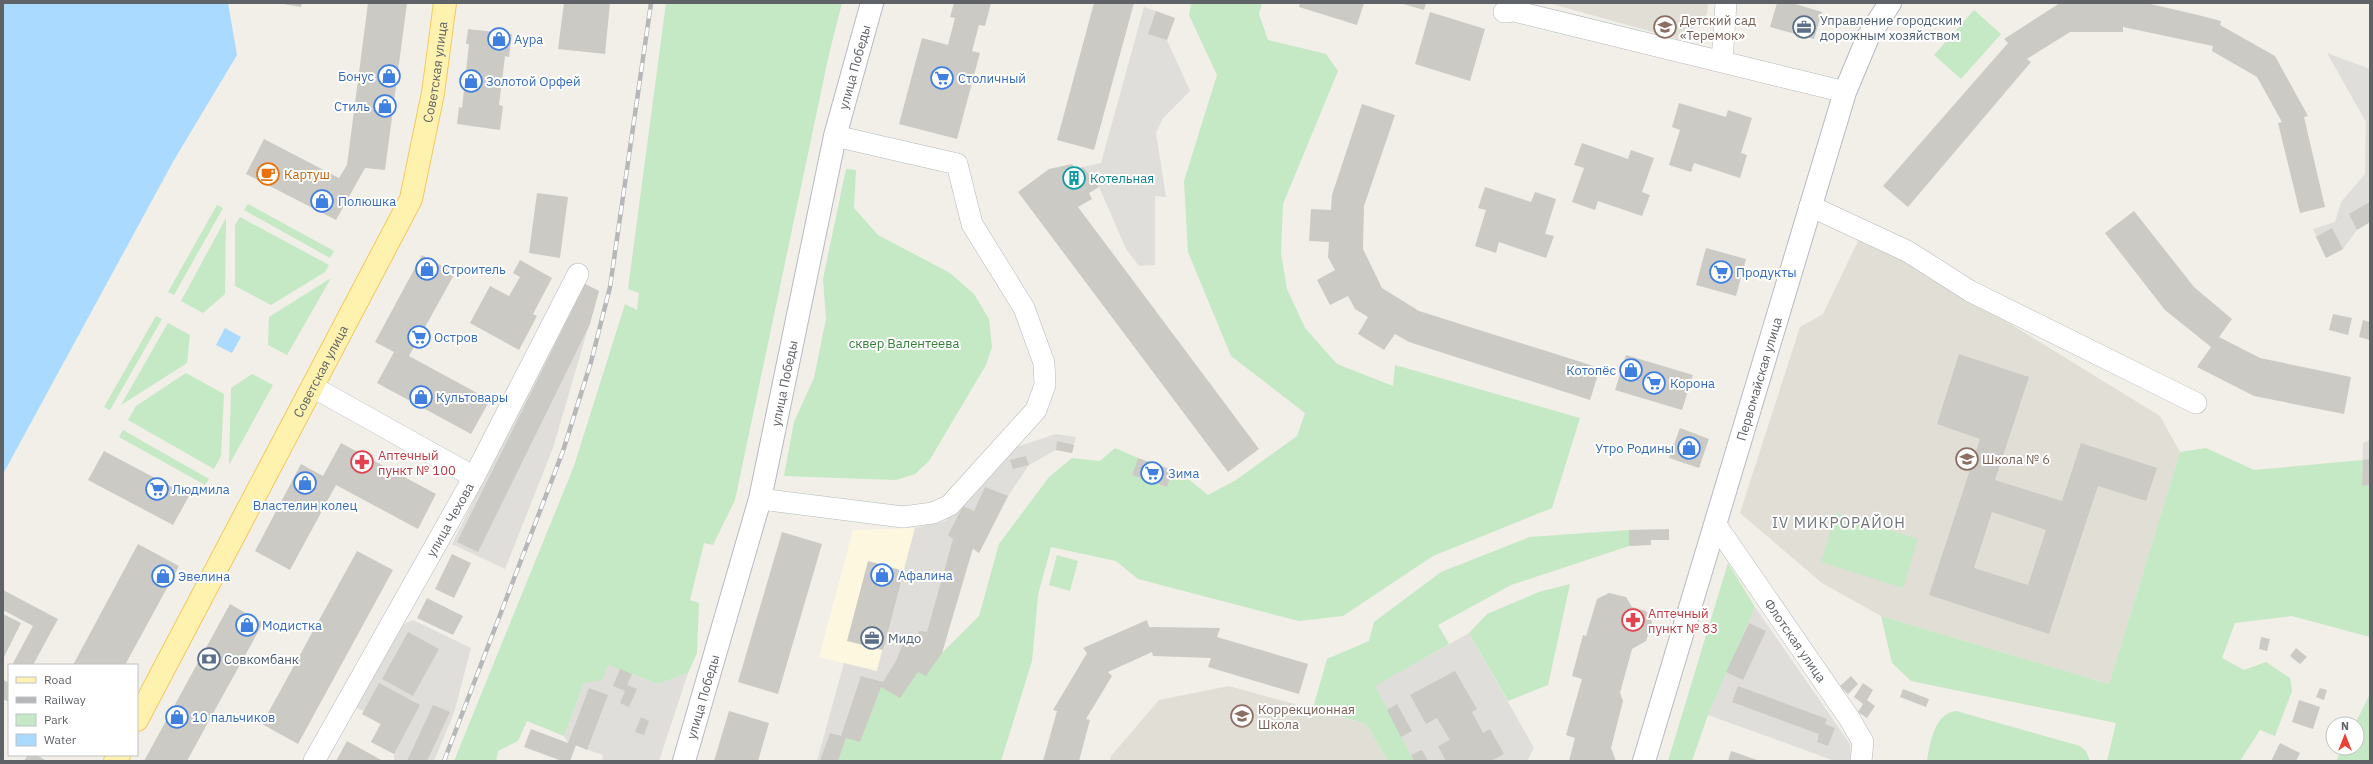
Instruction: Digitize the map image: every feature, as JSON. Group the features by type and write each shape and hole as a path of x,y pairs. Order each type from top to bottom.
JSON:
{"main road":[{"name":"Советская улица","path":"138,718 411,199 433,93 444,3"}],"street":[{"name":"улица Победы","path":"684,761 760,499 835,136 872,3"},
{"path":"1722,61 1726,3"},
{"name":"Первомайская улица","path":"1644,761 1845,92 1868,37 1890,3"},
{"path":"1504,12 1514,11 1845,92"},
{"path":"760,499 903,517 933,513 950,505 1036,410 1044,384 1044,363 1024,308 972,224 957,164 835,136"},
{"path":"1810,206 1907,251 1970,291 2196,403"},
{"name":"улица Чехова","path":"314,761 474,477 578,274"},
{"path":"313,387 474,477"},
{"name":"Флотская улица","path":"1716,525 1849,718 1863,742 1861,761"}],"shaded area":[{"name":"Детский сад «Теремок»","path":"1548,3 1708,3 1707,14 1682,40"},
{"path":"1144,7 1175,18 1167,40 1190,91 1163,118 1156,133 1166,197 1155,196 1155,265 1139,266 1126,249 1099,187 1083,167 1101,163"},
{"path":"2327,53 2370,69 2370,222 2357,230 2343,249 2326,258 2313,229 2335,222 2341,202 2365,174 2366,122"},
{"name":"Школа № 6","path":"1859,239 1903,258 2160,416 2180,452 2109,684 1881,616 1822,583 1740,513 1800,327 1823,314"},
{"path":"582,282 599,291 553,448 505,569 452,544"},
{"path":"1056,434 1076,437 1072,453 1056,450 1029,465 1008,496 979,553 972,549 942,653 926,676 860,742 846,738 838,761 817,761 844,663 877,671 915,528 945,521 1016,447"},
{"path":"2370,440 2370,485 2362,486 2363,443"},
{"path":"915,528 876,671 819,657 853,530"},
{"path":"1755,607 1850,744 1851,761 1835,761 1708,715"},
{"path":"413,620 471,648 454,713 434,761 394,761 394,754 371,742 380,724 362,714 364,711 352,706 396,628"},
{"path":"1469,633 1534,748 1527,761 1414,761 1374,686"},
{"path":"608,665 658,684 688,673 659,761 602,761 603,755 568,743 564,736 584,683"},
{"name":"Коррекционная Школа","path":"1229,686 1366,724 1388,761 1110,761 1111,756 1159,700"}],"green space":[{"path":"666,3 842,3 829,54 735,500 713,545 704,543 690,600 699,603 697,653 688,673 658,684 608,665 602,680 584,683 564,736 527,721 518,741 498,751 496,761 454,761 574,466 625,304 637,310 639,293 628,289"},
{"path":"1191,3 1262,3 1259,14 1268,40 1326,54 1338,71 1283,204 1281,253 1287,289 1305,328 1337,364 1393,386 1395,365 1580,418 1552,508 1433,556 1343,616 1299,621 1138,579 1116,561 1051,547 1038,595 1032,661 1001,761 838,761 846,738 860,741 881,687 918,672 926,675 942,653 979,616 999,544 1049,477 1072,458 1100,461 1115,448 1138,458 1132,475 1167,487 1173,470 1181,473 1208,495 1236,480 1297,436 1305,413 1231,356 1188,252 1184,181 1217,75 1189,15"},
{"path":"1974,10 2001,34 1961,79 1934,55"},
{"name":"сквер Валентеева","path":"846,169 856,170 854,208 878,235 950,273 974,294 989,319 992,347 986,365 929,461 915,474 896,480 784,476 794,422 814,378 826,319 823,279"},
{"path":"248,204 334,251 330,258 244,210"},
{"path":"217,205 223,208 174,295 168,292"},
{"path":"240,217 329,265 325,272 271,305 235,286 235,225"},
{"path":"226,218 225,294 203,313 181,301"},
{"path":"331,278 287,355 268,345 269,317"},
{"path":"156,316 162,319 110,410 104,407"},
{"path":"168,323 190,335 187,363 121,405"},
{"path":"186,373 224,394 221,456 214,469 128,420 136,406"},
{"path":"252,374 273,385 229,465 231,388"},
{"path":"123,430 209,479 205,485 119,437"},
{"path":"2206,448 2254,470 2363,460 2362,486 2370,485 2370,637 2292,616 2235,623 2222,658 2244,670 2266,662 2290,678 2292,691 2275,736 2260,730 2240,761 2107,761 2116,723 1911,681 1892,663 1881,616 2109,684 2180,452"},
{"path":"1836,513 1918,539 1903,588 1821,562"},
{"path":"1629,530 1629,546 1511,585 1438,625 1449,644 1375,686 1414,761 1388,761 1366,724 1313,708 1327,659 1369,641 1374,622 1441,572 1530,537"},
{"path":"1057,555 1078,561 1070,591 1049,585"},
{"path":"1728,563 1755,607 1708,715 1692,761 1668,761"},
{"path":"1570,584 1548,685 1508,701 1469,633 1487,614 1539,592"},
{"path":"2370,694 2370,761 2336,761 2339,756 2365,756 2365,716 2359,716"},
{"path":"1956,711 2080,746 2086,751 2090,761 1927,761 1932,737 1938,723 1949,713"}],"water":[{"path":"3,3 228,3 237,55 174,160 3,474"},
{"path":"225,328 241,337 232,353 216,345"}],"building":[{"path":"277,3 302,3 301,7"},
{"path":"368,3 407,3 385,170 365,168 336,220 246,174 264,139 339,178 347,165"},
{"path":"564,3 610,3 605,54 558,49"},
{"name":"Столичный","path":"954,3 991,3 985,26 979,25 972,51 980,53 957,139 899,124 922,38 948,45 955,18 950,17"},
{"path":"1094,3 1134,3 1094,150 1057,140"},
{"path":"1300,3 1364,3 1357,25 1299,7"},
{"path":"1400,3 1426,3 1424,10"},
{"path":"1777,3 1792,3 1822,12 1814,39 1770,27"},
{"path":"2060,3 2146,3 2198,15 2221,21 2220,25 2275,56 2308,116 2304,117 2325,207 2300,213 2278,123 2282,122 2257,77 2212,51 2213,46 2123,27 2123,32 2070,32 2027,59 2031,62 1908,207 1883,186 2008,43 2004,39"},
{"path":"1156,11 1175,18 1167,40 1148,34"},
{"path":"1430,12 1485,29 1470,81 1415,64"},
{"path":"468,29 512,34 509,57 505,56 499,105 503,106 500,130 457,124 459,107 462,108 469,44 466,44"},
{"path":"1679,103 1726,117 1728,110 1752,118 1741,153 1747,155 1740,178 1694,163 1691,172 1669,165 1680,130 1672,127"},
{"path":"1362,104 1395,115 1364,206 1363,249 1382,288 1419,311 1600,368 1590,400 1409,342 1395,334 1384,350 1358,334 1368,317 1355,309 1348,296 1330,305 1317,280 1335,270 1328,257 1329,242 1309,241 1311,209 1331,210 1332,195"},
{"path":"1582,143 1628,159 1631,150 1654,158 1642,192 1650,195 1642,216 1598,201 1595,210 1572,202 1584,168 1574,165"},
{"path":"1072,164 1076,169 1083,167 1099,187 1089,193 1092,199 1078,207 1259,449 1228,472 1018,192 1049,169"},
{"path":"1485,187 1531,202 1535,192 1556,199 1545,234 1554,236 1546,258 1499,242 1496,253 1475,246 1486,210 1478,208"},
{"path":"537,193 568,197 560,258 529,253"},
{"path":"2370,202 2370,222 2357,230 2349,214"},
{"path":"2134,211 2194,287 2232,319 2219,337 2260,358 2351,377 2344,414 2254,396 2197,367 2211,347 2165,310 2105,233"},
{"path":"2332,228 2343,249 2326,258 2316,237"},
{"name":"Продукты","path":"1706,248 1746,259 1736,296 1696,285"},
{"path":"422,255 455,273 409,356 490,400 471,434 377,383 394,352 375,342"},
{"path":"520,260 552,278 533,314 537,316 519,350 470,323 490,286 509,296 520,277 513,273"},
{"path":"585,284 599,291 590,324 478,552 457,542"},
{"path":"2333,314 2352,318 2348,335 2329,330"},
{"path":"2363,320 2370,322 2370,340 2359,337"},
{"path":"1959,354 2029,377 1995,480 2062,501 2081,443 2157,468 2146,501 2098,486 2049,634 1929,595 1980,439 1937,424","holes":["1992,512 2046,530 2028,585 1974,568"]},
{"name":"Корона","path":"1626,355 1693,375 1682,410 1615,390"},
{"name":"Утро Родины","path":"1680,428 1709,439 1699,468 1669,458"},
{"path":"1057,441 1074,445 1072,453 1056,450"},
{"path":"341,443 436,494 418,529 336,485 290,570 255,551 301,464 323,476"},
{"path":"104,451 189,496 173,525 88,480"},
{"path":"1026,456 1029,465 1013,469 1010,460"},
{"name":"Зима","path":"1138,458 1173,470 1167,487 1132,475"},
{"path":"2370,459 2370,485 2362,486 2363,460"},
{"path":"985,487 1008,496 979,553 973,548 942,653 926,676 918,672 900,698 881,687 860,742 846,738 838,761 820,761 830,733 841,736 861,676 883,682 896,661 903,643 915,646 919,631 927,632 953,539 948,535 963,506 974,511"},
{"path":"1669,529 1669,540 1651,540 1651,545 1629,546 1629,530"},
{"path":"782,532 822,544 778,694 738,682"},
{"path":"138,544 179,566 126,664 74,664"},
{"path":"357,551 393,570 298,744 262,724"},
{"path":"452,554 471,563 454,598 435,589"},
{"path":"868,561 904,571 883,650 847,641"},
{"path":"3,590 58,619 34,664 13,664 33,626 3,610"},
{"path":"1609,593 1626,597 1632,607 1646,611 1652,622 1646,641 1632,649 1620,693 1623,701 1611,748 1616,761 1569,761 1575,738 1566,735 1582,679 1572,676 1583,635 1586,636 1597,599"},
{"path":"427,598 463,616 453,635 417,618"},
{"path":"230,604 263,623 187,761 144,761"},
{"path":"3,614 21,623 3,659"},
{"path":"1147,620 1149,627 1220,628 1217,637 1308,664 1299,694 1208,667 1211,658 1153,656 1152,652 1108,672 1112,676 1086,719 1090,720 1079,761 1043,761 1057,711 1053,710 1087,653 1083,648"},
{"path":"1749,623 1766,631 1743,680 1726,672"},
{"path":"408,632 439,649 413,696 382,679"},
{"path":"2261,637 2270,639 2267,651 2259,649"},
{"path":"2296,648 2307,657 2300,664 2290,656"},
{"path":"620,669 632,674 627,685 637,689 629,707 620,703 625,691 613,686"},
{"path":"1455,671 1477,709 1472,712 1483,733 1490,729 1504,754 1491,761 1446,761 1438,746 1450,740 1437,718 1426,724 1410,695"},
{"path":"1851,676 1858,684 1848,694 1840,686"},
{"path":"4,680 8,682 8,702 3,699"},
{"path":"379,683 420,705 394,754 371,742 381,724 362,714"},
{"path":"1863,683 1873,690 1867,700 1875,706 1867,718 1858,712 1863,704 1854,697"},
{"path":"1738,686 1827,719 1825,724 1835,728 1828,746 1817,742 1819,734 1732,702"},
{"path":"589,688 608,695 587,750 576,745 570,761 562,761 524,747 531,729 568,743"},
{"path":"2320,688 2327,690 2324,700 2316,697"},
{"path":"1903,689 1929,699 1926,707 1900,697"},
{"path":"2299,700 2320,707 2313,729 2292,722"},
{"path":"1397,704 1412,731 1401,737 1387,710"},
{"path":"433,705 450,712 427,761 407,761"},
{"path":"729,711 769,723 758,761 714,761"},
{"path":"641,717 649,721 644,735 635,732"},
{"path":"347,741 383,761 336,761"},
{"path":"2280,743 2300,753 2296,761 2271,761"},
{"path":"1422,750 1428,761 1414,761 1411,755"},
{"path":"1731,751 1760,761 1728,761"},
{"path":"27,756 38,756 47,761 24,761"}],"railway":[{"path":"444,761 563,451 591,362 610,287 651,3"}],"place":[{"name":"Детский сад «Теремок»","path":"1665,27"},
{"name":"Управление городским дорожным хозяйством","path":"1804,27"},
{"name":"Аура","path":"499,39"},
{"name":"Бонус","path":"389,76"},
{"name":"Столичный","path":"942,78"},
{"name":"Золотой Орфей","path":"471,81"},
{"name":"Стиль","path":"385,106"},
{"name":"Картуш","path":"268,174"},
{"name":"Котельная","path":"1074,178"},
{"name":"Полюшка","path":"322,201"},
{"name":"Строитель","path":"427,269"},
{"name":"Продукты","path":"1721,272"},
{"name":"Остров","path":"419,337"},
{"name":"Котопёс","path":"1631,370"},
{"name":"Корона","path":"1654,383"},
{"name":"Культовары","path":"421,397"},
{"name":"Утро Родины","path":"1689,448"},
{"name":"Школа № 6","path":"1967,459"},
{"name":"Аптечный пункт № 100","path":"362,462"},
{"name":"Зима","path":"1152,473"},
{"name":"Властелин колец","path":"305,483"},
{"name":"Людмила","path":"157,489"},
{"name":"Афалина","path":"882,575"},
{"name":"Эвелина","path":"163,576"},
{"name":"Аптечный пункт № 83","path":"1633,620"},
{"name":"Модистка","path":"247,625"},
{"name":"Мидо","path":"872,638"},
{"name":"Совкомбанк","path":"209,659"},
{"name":"Коррекционная Школа","path":"1242,716"},
{"name":"10 пальчиков","path":"177,717"}],"district":[{"name":"IV МИКРОРАЙОН","path":"1839,523"}]}
